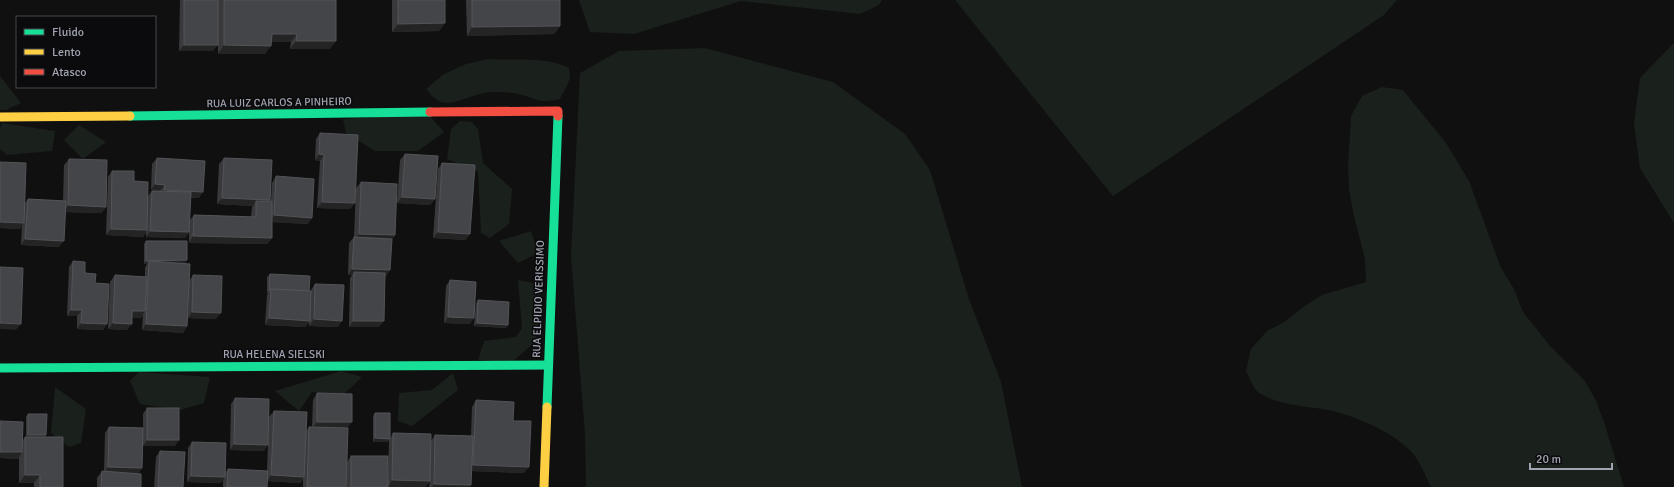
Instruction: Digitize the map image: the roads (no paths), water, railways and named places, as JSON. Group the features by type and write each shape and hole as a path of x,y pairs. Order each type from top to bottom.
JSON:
{"street":[{"name":"RUA LUIZ CARLOS A PINHEIRO","path":"0,117 558,111"},
{"name":"RUA ELPIDIO VERISSIMO","path":"544,487 558,111"},
{"name":"RUA HELENA SIELSKI","path":"0,368 548,365"}]}
